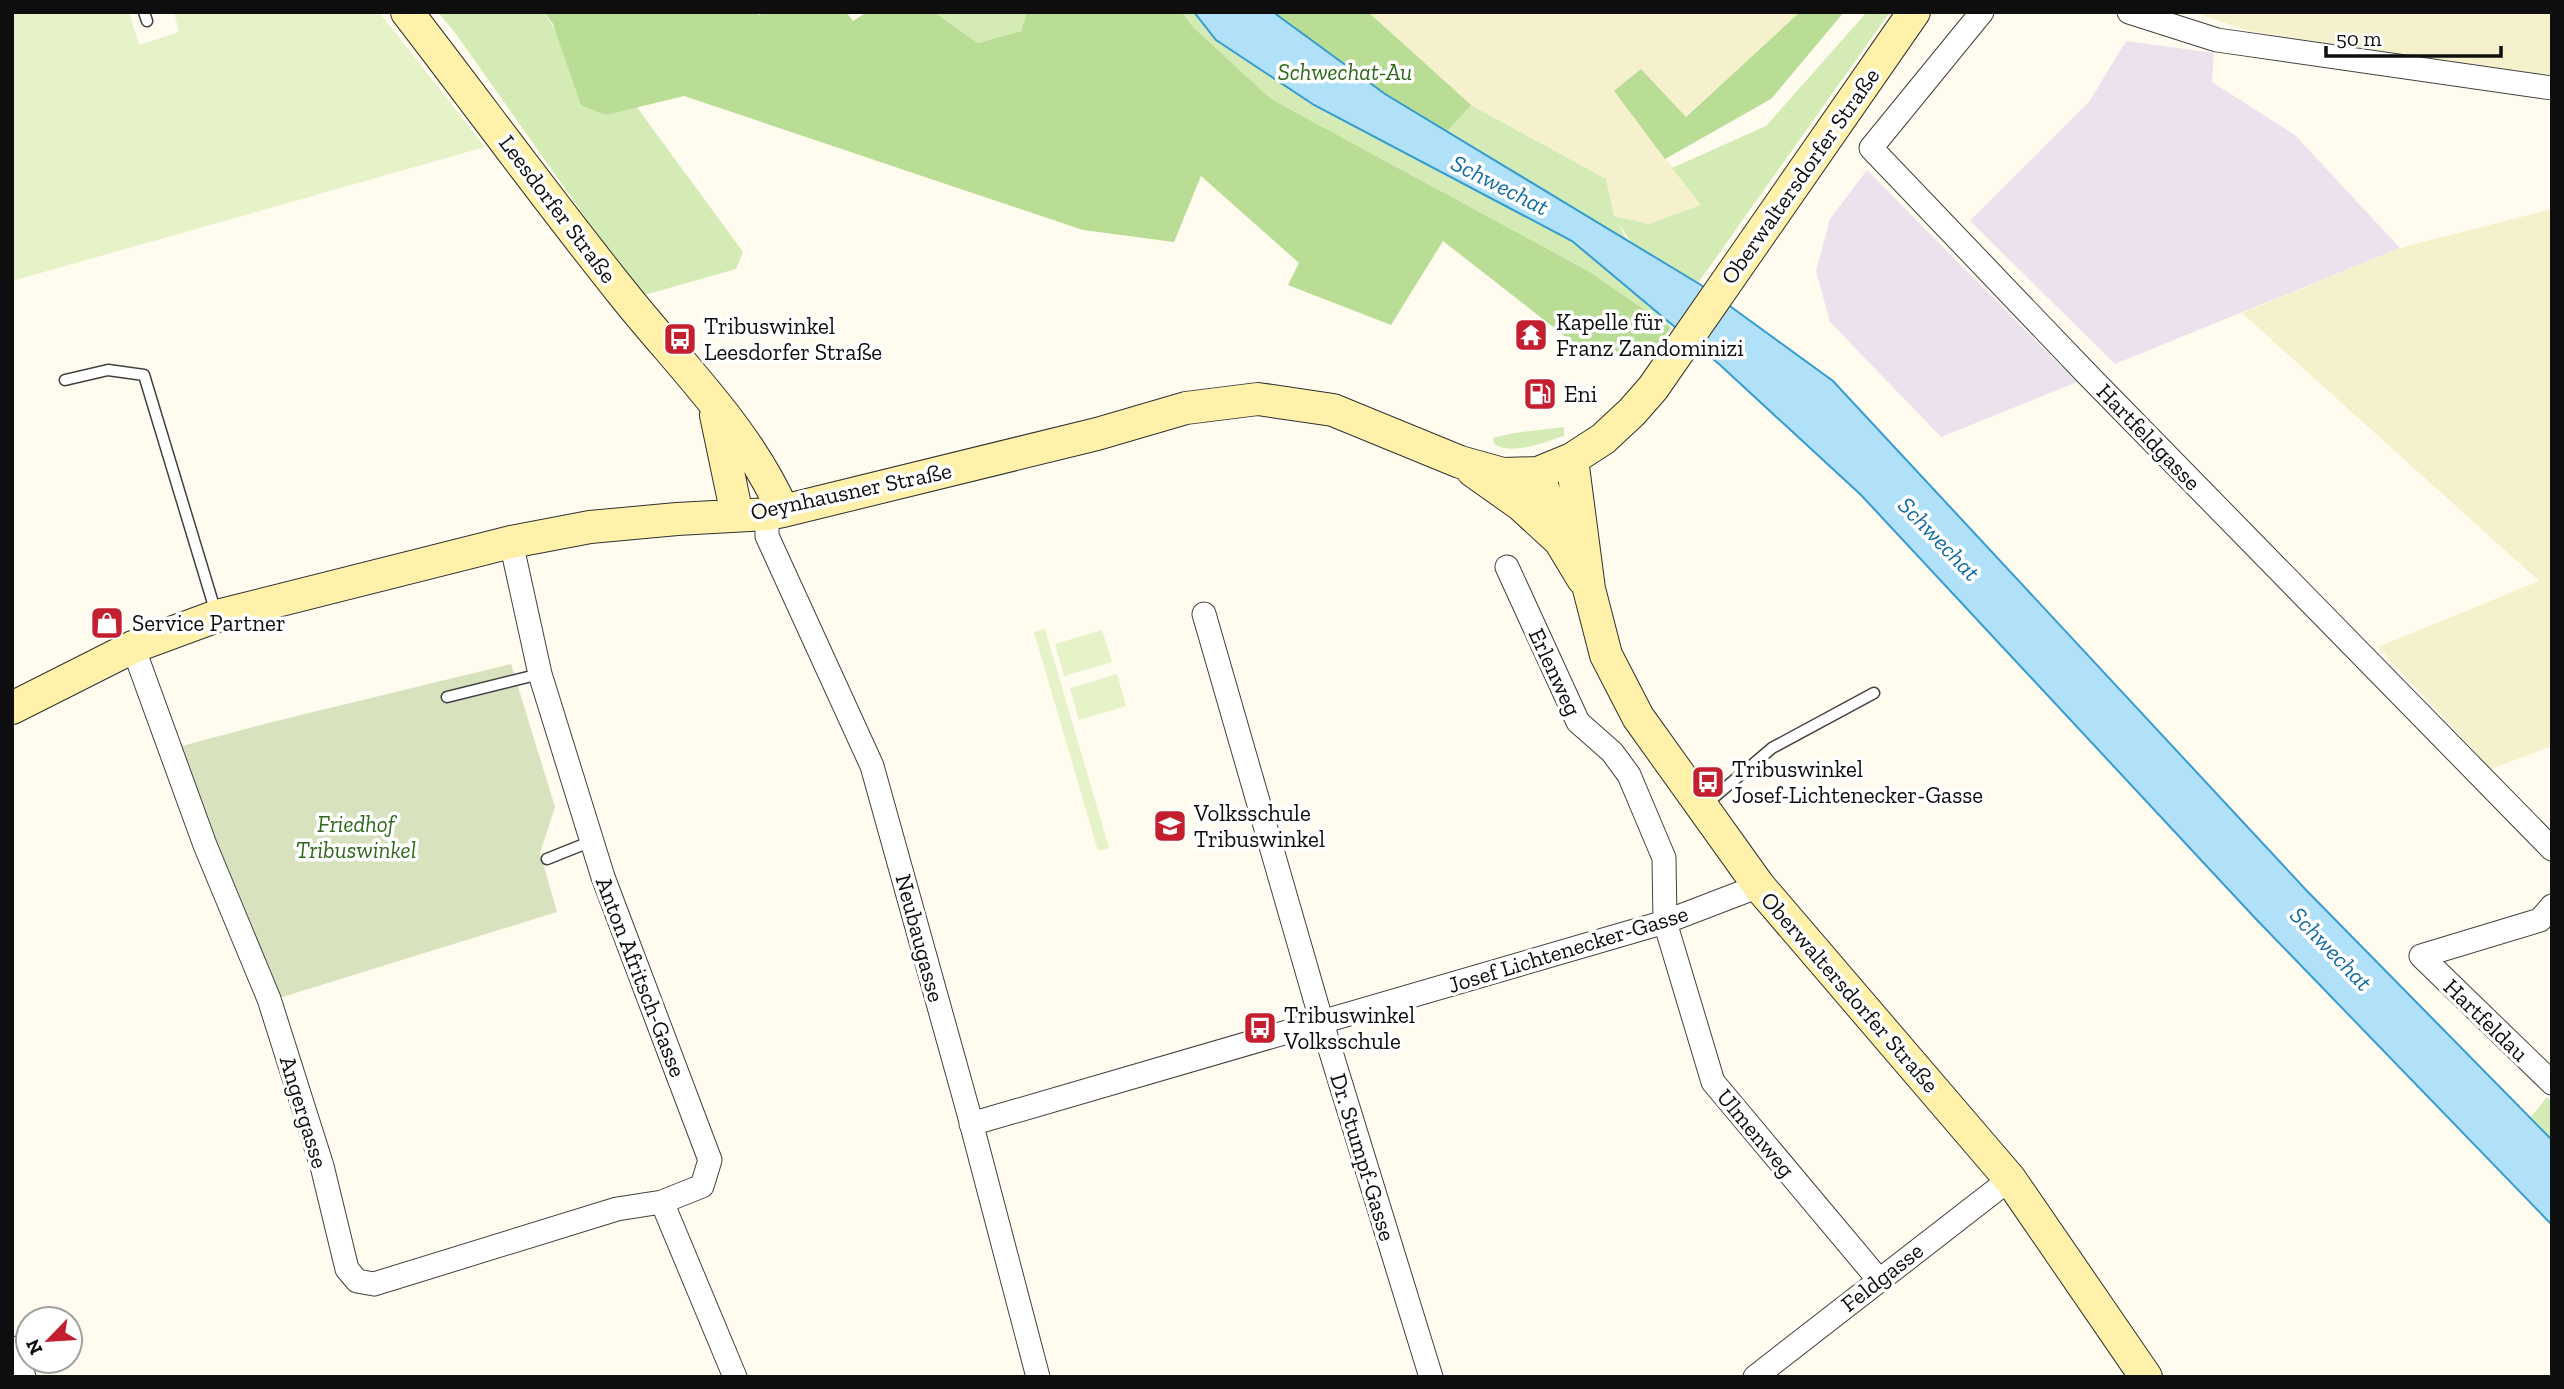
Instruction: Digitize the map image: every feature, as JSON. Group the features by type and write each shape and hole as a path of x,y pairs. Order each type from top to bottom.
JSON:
{"street":[{"name":"Leesdorfer Straße","path":"407,12 620,291 714,403 770,482 762,514"},
{"name":"Oberwaltersdorfer Straße","path":"1572,459 1603,439 1632,412 1660,376 1914,12"},
{"name":"Hartfeldgasse","path":"1982,12 1871,148 2086,373 2552,849"},
{"path":"2129,12 2217,40 2552,88"},
{"name":"Oeynhausner Straße","path":"12,708 133,648 217,616 511,542 590,527 762,514 1097,434 1186,408 1258,399 1332,410 1460,462 1503,474 1538,473 1572,459"},
{"name":"Leesdorfer Straße","path":"714,403 762,514"},
{"path":"1572,459 1589,589"},
{"path":"1460,462 1521,505 1560,541"},
{"path":"1538,473 1560,541 1589,589"},
{"name":"Neubaugasse","path":"762,514 767,536 872,766 1038,1377"},
{"name":"Anton Afritsch-Gasse","path":"511,542 540,674 603,877 710,1160 702,1186 662,1202"},
{"name":"Erlenweg","path":"1507,567 1577,722 1612,752 1629,775 1664,858 1665,922"},
{"name":"Oberwaltersdorfer Straße","path":"1589,589 1606,655 1638,717 1759,886 2010,1179 2146,1377"},
{"name":"Dr. Stumpf-Gasse","path":"1204,614 1322,1023 1431,1377"},
{"name":"Angergasse","path":"133,648 205,845 269,999 322,1166 347,1269 357,1281 374,1284 617,1209 662,1202"},
{"name":"Josef Lichtenecker-Gasse","path":"971,1124 1665,922 1759,886"},
{"name":"Hartfeldau","path":"2552,906 2540,920 2421,956 2552,1083"},
{"name":"Ulmenweg","path":"1665,922 1713,1082 1879,1280"},
{"name":"Feldgasse","path":"1755,1377 2010,1179"},
{"path":"662,1202 735,1377"},
{"path":"12,1348 24,1377"}],"lane":[{"path":"65,380 108,370 144,375 217,616"},
{"path":"447,696 540,674"},
{"path":"1703,806 1772,748 1874,693"},
{"path":"547,859 592,841"}],"shaded area":[{"path":"1368,12 1800,12 1682,120 1614,92 1702,205 1649,224 1614,216 1606,179 1471,105"},
{"path":"2193,12 2552,12 2552,77 2249,31"},
{"path":"2126,41 2214,53 2212,82 2295,135 2400,248 2115,364 1970,221 2089,102"},
{"path":"1867,170 2077,382 1941,437 1830,322 1816,271 1830,219"},
{"path":"2552,209 2552,746 2491,769 2378,647 2539,581 2242,313 2400,248"}],"green space":[{"path":"12,12 129,12 139,45 179,32 174,12 379,12 485,147 12,281"},
{"path":"438,12 544,12 606,115 636,106 743,252 736,269 641,296"},
{"path":"544,12 752,12 759,15 766,12 846,12 853,21 867,12 934,12 978,43 1021,31 1027,12 1182,12 1193,27 1271,99 1590,272 1671,328 1656,347 1594,359 1443,241 1391,325 1288,285 1299,263 1201,176 1174,242 1083,230 684,96 606,115 581,105 553,24"},
{"path":"934,12 1027,12 1021,31 978,43"},
{"name":"Schwechat-Au","path":"1182,12 1368,12 1471,105 1606,179 1614,216 1649,224 1701,205 1672,168 1766,126 1867,12 1890,12 1698,283 1632,243 1618,223 1671,328 1590,272 1271,99 1193,27"},
{"path":"1273,12 1368,12 1471,105 1446,132 1385,94"},
{"path":"1800,12 1844,12 1771,99 1665,159 1614,91 1641,69 1686,117"},
{"path":"1564,427 1564,436 1529,447 1510,449 1494,444 1493,438"},
{"path":"1045,629 1109,848 1098,851 1034,632"},
{"path":"1102,630 1112,662 1064,676 1055,644"},
{"name":"Friedhof Tribuswinkel","path":"511,664 555,807 540,853 557,912 276,999 178,747"},
{"path":"1117,674 1126,706 1079,720 1070,688"},
{"path":"2547,1097 2552,1102 2552,1140 2530,1118"}],"water":[{"name":"Schwechat","path":"1194,12 1273,12 1385,94 1701,285 1833,381 2307,891 2552,1140 2552,1225 2255,918 1861,495 1719,364 1572,241 1314,105 1216,40"}],"place":[{"name":"Kapelle für Franz Zandominizi","path":"1531,335"},
{"name":"Tribuswinkel Leesdorfer Straße","path":"680,339"},
{"name":"Eni","path":"1540,394"},
{"name":"Service Partner","path":"107,623"},
{"name":"Tribuswinkel Josef-Lichtenecker-Gasse","path":"1708,782"},
{"name":"Volksschule Tribuswinkel","path":"1170,826"},
{"name":"Tribuswinkel Volksschule","path":"1260,1028"}]}
